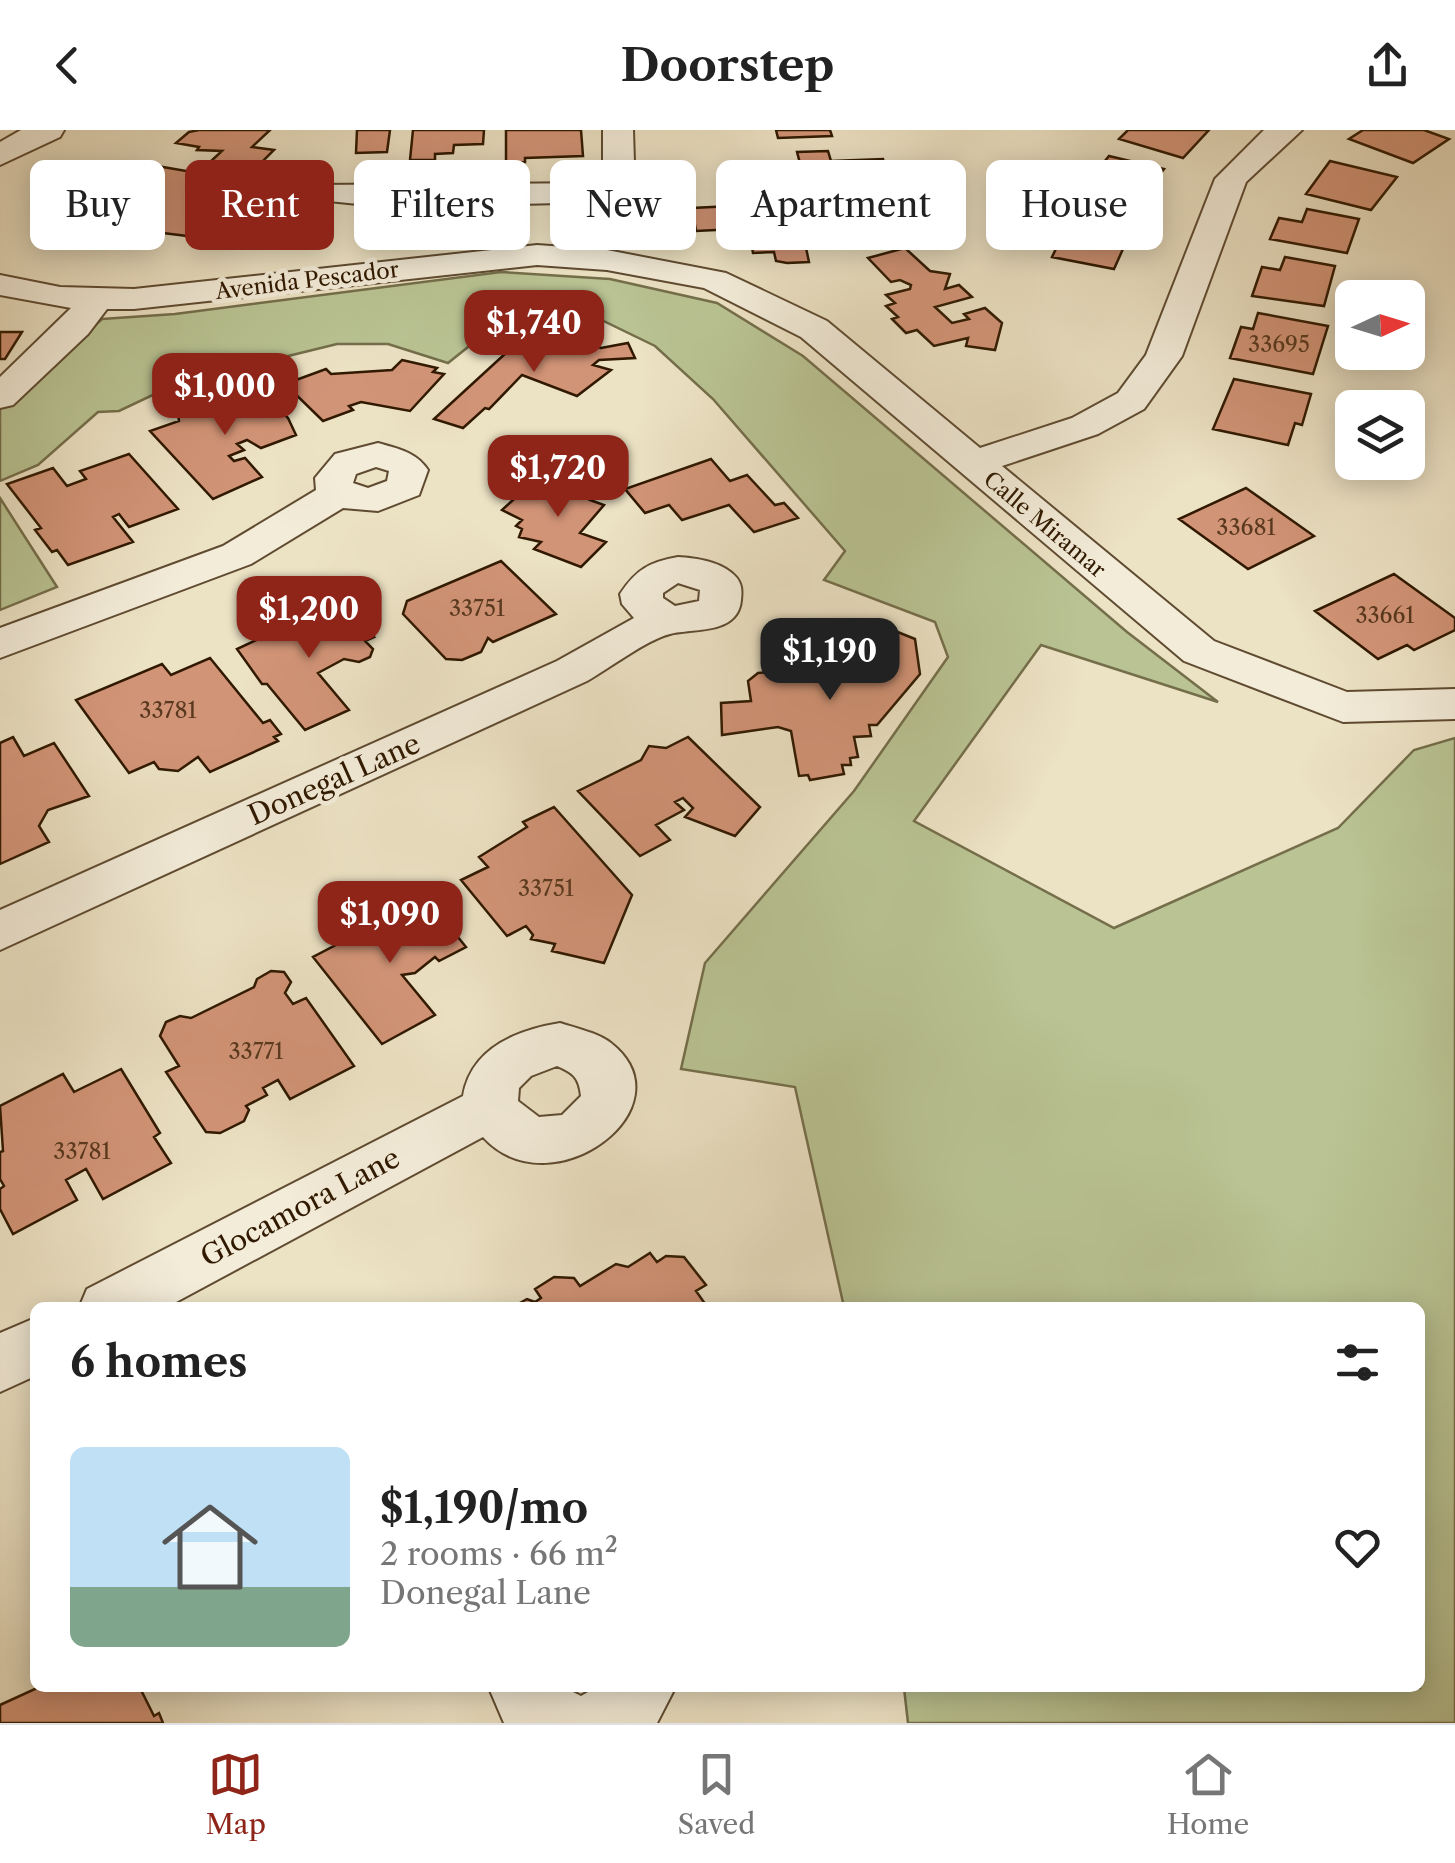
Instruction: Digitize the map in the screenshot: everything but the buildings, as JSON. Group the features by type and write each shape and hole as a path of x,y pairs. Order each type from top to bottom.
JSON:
{"street":[{"path":"0,156 20,141 48,130"},
{"path":"618,130 619,160"},
{"name":"Calle Miramar","path":"972,463 1085,426 1132,401 1164,356 1231,179 1274,137 1287,130"},
{"path":"334,193 550,205"},
{"path":"607,260 610,250"},
{"name":"Avenida Pescador","path":"0,285 60,297 134,300 491,258 537,255 607,260 714,280 814,328 972,463"},
{"path":"0,397 75,326 96,298"},
{"name":"Calle Miramar","path":"972,463 1199,652 1343,707 1455,704"},
{"path":"0,644 237,555 340,494"},
{"name":"Donegal Lane","path":"0,931 572,671 664,619"},
{"name":"Glocamora Lane","path":"119,1302 493,1106"},
{"path":"0,1364 30,1348"},
{"path":"601,1723 626,1708 638,1692"}],"green space":[{"path":"501,272 610,279 717,303 803,356 1127,632 1218,702 1041,645 914,821 1114,928 1338,828 1414,750 1455,738 1455,1723 908,1723 904,1692 1425,1692 1425,1302 843,1302 795,1087 681,1069 705,963 854,791 948,657 935,622 824,580 845,551 713,399 655,346 589,314 508,315 448,363 388,344 337,344 178,383 119,411 98,412 38,465 0,481 0,409 102,319 175,314"},
{"path":"0,498 57,587 0,610"}]}
